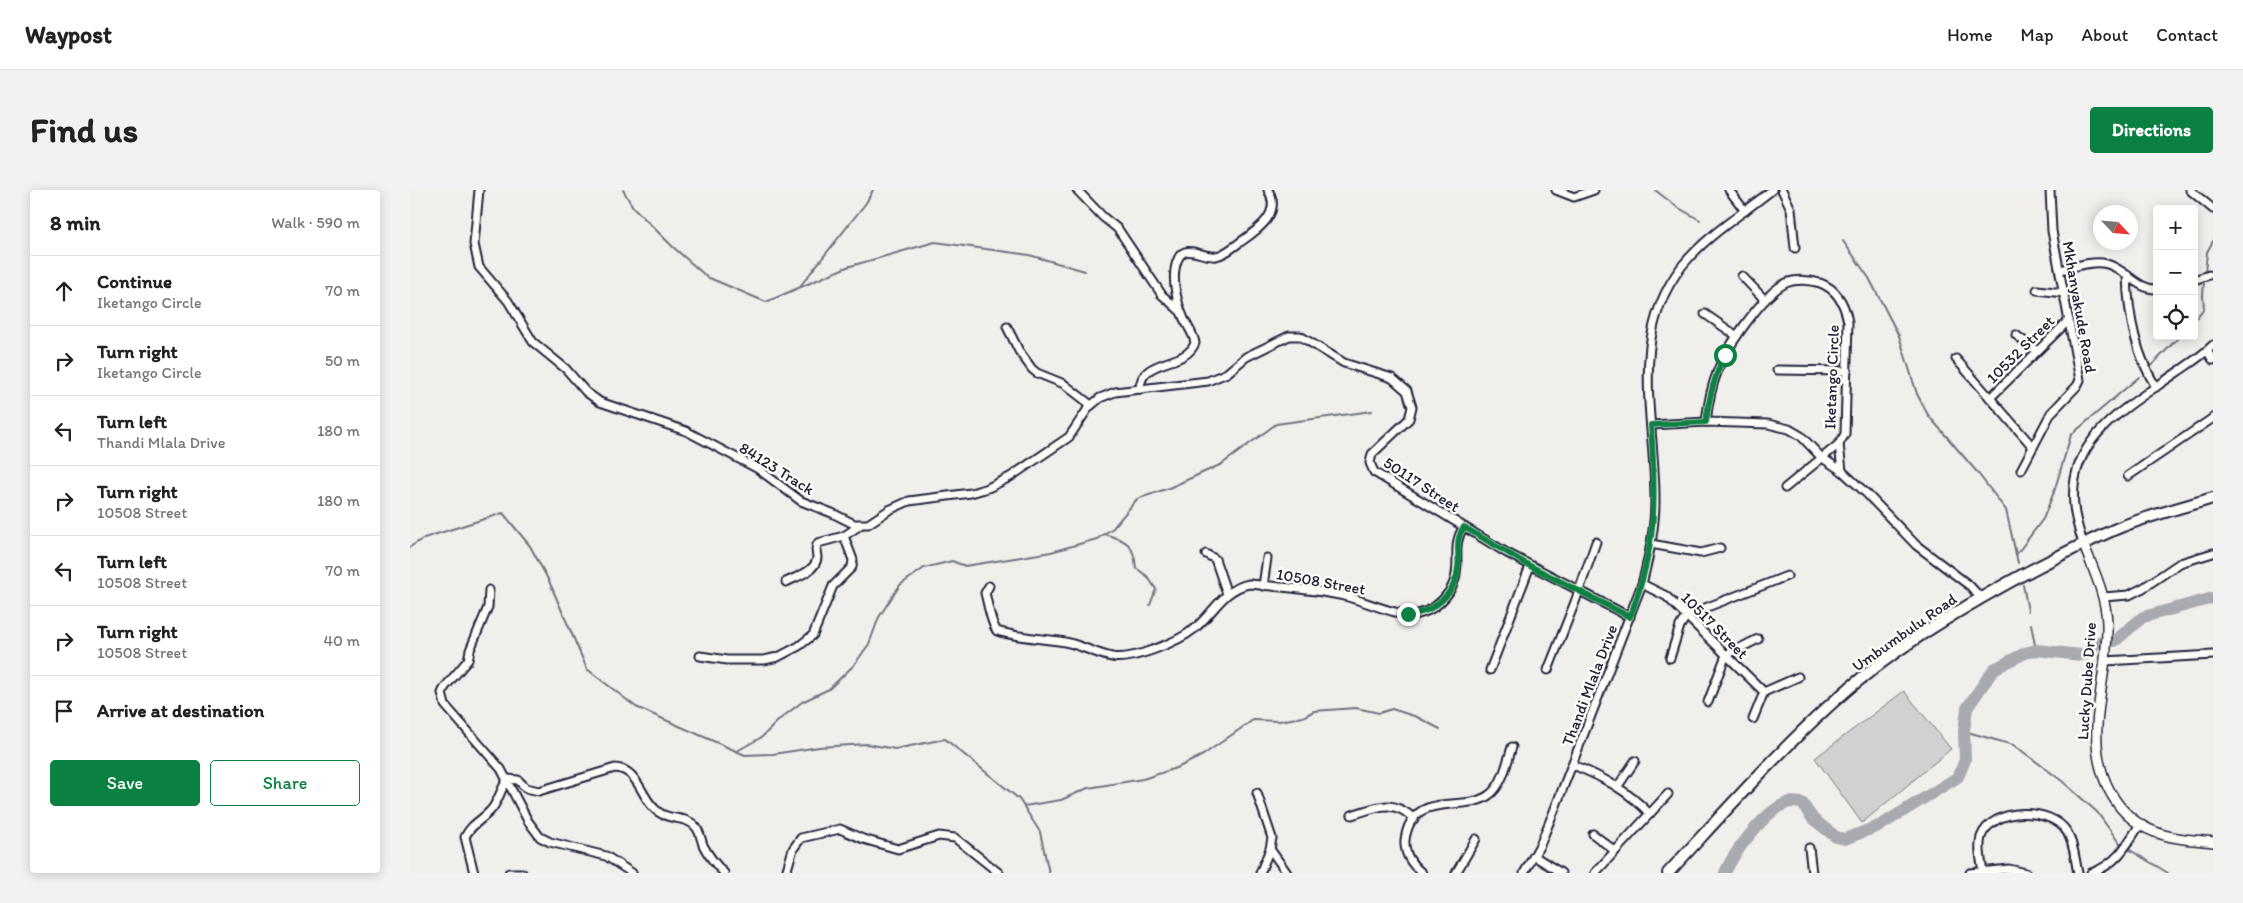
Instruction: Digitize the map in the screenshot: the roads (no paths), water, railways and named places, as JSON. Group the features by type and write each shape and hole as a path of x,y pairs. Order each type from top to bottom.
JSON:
{"main road":[{"name":"Umbumbulu Road","path":"1668,873 1758,777 1832,704 1899,651 1981,598 2083,543 2124,526 2213,498"}],"street":[{"name":"84123 Track","path":"479,190 474,244 479,267 508,301 533,342 566,369 591,397 600,402 686,431 758,469 801,501 859,526"},
{"path":"1077,190 1103,217 1118,229 1162,295 1181,312"},
{"path":"786,582 814,567 817,560 816,547 818,543 844,536 859,526 868,524 889,510 909,501 972,493 998,484 1069,437 1091,406 1105,395 1140,389 1140,382 1146,373 1184,355 1193,348 1194,339 1181,312 1175,281 1178,258 1188,251 1209,256 1221,255 1257,230 1265,223 1272,210 1272,196 1268,190"},
{"path":"1556,190 1574,197 1594,190"},
{"path":"1729,190 1745,211"},
{"name":"Thandi Mlala Drive","path":"1524,873 1534,856 1573,765 1642,584 1651,544 1655,503 1648,379 1648,350 1654,321 1663,297 1690,257 1772,190"},
{"path":"1782,190 1791,209 1794,248"},
{"name":"Mkhanyakude Road","path":"2021,470 2051,413 2077,386 2080,380 2050,219 2050,190"},
{"path":"2190,190 2213,208"},
{"path":"2060,270 2103,263 2116,268 2141,286 2153,288"},
{"path":"2127,275 2128,292 2140,358 2156,387"},
{"path":"2198,279 2209,275"},
{"path":"1742,276 1765,300"},
{"name":"Iketango Circle","path":"1651,425 1706,422 1782,427 1801,436 1822,457 1839,444 1846,428 1846,314 1841,301 1831,290 1819,283 1794,281 1780,287 1765,300 1737,336 1715,377 1708,403 1706,422"},
{"path":"2036,290 2064,293"},
{"path":"1705,314 1737,336"},
{"name":"10532 Street","path":"1990,398 2069,320"},
{"path":"1007,327 1032,369 1064,384 1091,406"},
{"path":"2016,335 2037,351"},
{"name":"50117 Street","path":"1140,389 1208,381 1227,373 1246,357 1289,336 1300,336 1344,363 1392,378 1407,390 1412,402 1411,413 1406,424 1372,454 1370,458 1372,468 1377,475 1464,527"},
{"path":"2083,543 2076,520 2073,498 2074,480 2081,456 2099,430 2213,345"},
{"path":"2207,351 2213,360"},
{"path":"1956,359 2033,447"},
{"path":"1777,370 1846,371"},
{"path":"2128,476 2213,418"},
{"path":"1839,444 1842,471"},
{"path":"1785,488 1822,457 1842,471 1867,494 1909,539 1970,586 1981,598"},
{"path":"1464,527 1530,566 1630,617"},
{"name":"10508 Street","path":"989,586 985,594 991,611 992,625 997,631 1070,643 1102,655 1123,659 1136,656 1188,633 1227,594 1243,586 1263,586 1347,597 1408,614 1425,612 1442,600 1453,585 1458,570 1458,536 1464,527"},
{"path":"700,656 727,660 764,660 778,657 808,640 818,624 833,586 852,567 852,560 844,536"},
{"path":"1548,670 1596,542"},
{"name":"Lucky Dube Drive","path":"2083,543 2103,597 2107,621 2105,662 2097,724 2099,765 2102,778 2122,810 2140,824 2172,837 2213,842"},
{"path":"1651,544 1701,553 1720,548"},
{"path":"2103,597 2129,595 2143,588 2180,563 2213,553"},
{"path":"1206,554 1216,559 1227,594"},
{"path":"1263,586 1267,558"},
{"path":"1490,670 1530,566"},
{"path":"1670,658 1679,630 1687,615 1787,576"},
{"name":"10517 Street","path":"1642,584 1666,596 1764,692"},
{"path":"489,590 488,607 470,650 468,660 445,687 442,698 445,705 508,779 528,821 540,837 550,842 606,856 632,873"},
{"path":"1708,702 1726,655 1758,640"},
{"path":"2105,662 2213,655"},
{"path":"1753,719 1764,692 1798,677"},
{"path":"1422,873 1410,861 1406,850 1406,837 1414,819 1420,813 1437,806 1478,800 1489,796 1501,779 1512,747"},
{"path":"1618,786 1635,761"},
{"path":"1573,765 1618,786 1633,797 1650,814"},
{"path":"508,779 518,780 526,788 539,791 587,778 609,769 621,769 639,784 647,801 654,809 670,818 682,819 696,827 704,846 724,873"},
{"path":"474,873 465,837 471,826 494,806 502,786 508,779"},
{"path":"1257,793 1270,831 1270,849 1260,873"},
{"path":"1595,873 1668,794"},
{"path":"1352,815 1390,805 1401,808 1414,819"},
{"path":"1983,871 1980,842 1986,829 1998,819 2032,813 2050,818 2068,833 2078,873"},
{"path":"2091,873 2114,861 2140,824"},
{"path":"786,873 793,849 801,838 840,829 863,839 898,849 939,836 955,838 999,873"},
{"path":"1593,834 1615,851"},
{"path":"1456,873 1476,839"},
{"path":"1809,848 1812,873"},
{"path":"1270,849 1287,873"},
{"path":"1534,856 1561,873"},
{"path":"1970,873 2010,869 2026,873"},
{"path":"510,873 522,873"}],"waterway":[{"path":"623,190 633,207 673,247 707,277 766,302 847,267 935,242 1029,255 1085,271"},
{"path":"801,285 866,203 873,190"},
{"path":"1655,190 1677,207 1700,220"},
{"path":"1843,241 1869,278 1899,336 1917,394 1928,415 1977,472 2006,510 2018,563"},
{"path":"2205,273 2207,252 2213,241"},
{"path":"2198,316 2204,308 2204,279"},
{"path":"2150,367 2176,340"},
{"path":"2016,555 2043,519 2054,492 2071,435 2139,377"},
{"path":"737,751 762,737 780,719 802,702 829,689 854,665 869,644 879,617 900,585 924,568 952,561 965,566 1051,552 1097,539 1113,528 1137,499 1169,488 1222,464 1276,424 1372,411"},
{"path":"410,547 424,538 503,513 530,546 549,581 587,669 636,707 745,755 773,754 819,747 867,744 895,749 945,739 1019,799 1040,832 1049,873"},
{"path":"1104,534 1124,541 1131,548 1136,568 1147,576 1156,589 1150,605"},
{"path":"2023,585 2028,611"},
{"path":"2115,641 2143,617 2213,598"},
{"path":"2031,624 2036,650"},
{"path":"1725,873 1735,855 1760,823 1779,807 1789,802 1802,803 1813,819 1836,837 1845,839 1881,825 1958,777 1965,760 1964,731 1967,708 1994,669 2025,653 2036,650 2086,654 2097,642"},
{"path":"1024,806 1061,800 1088,788 1143,779 1179,767 1203,755 1253,720 1279,721 1303,717 1314,711 1356,708 1379,713 1392,709 1417,717 1440,729"},
{"path":"1964,731 2013,745 2022,751 2062,781 2097,812 2120,844"},
{"path":"2130,850 2168,873"}]}
